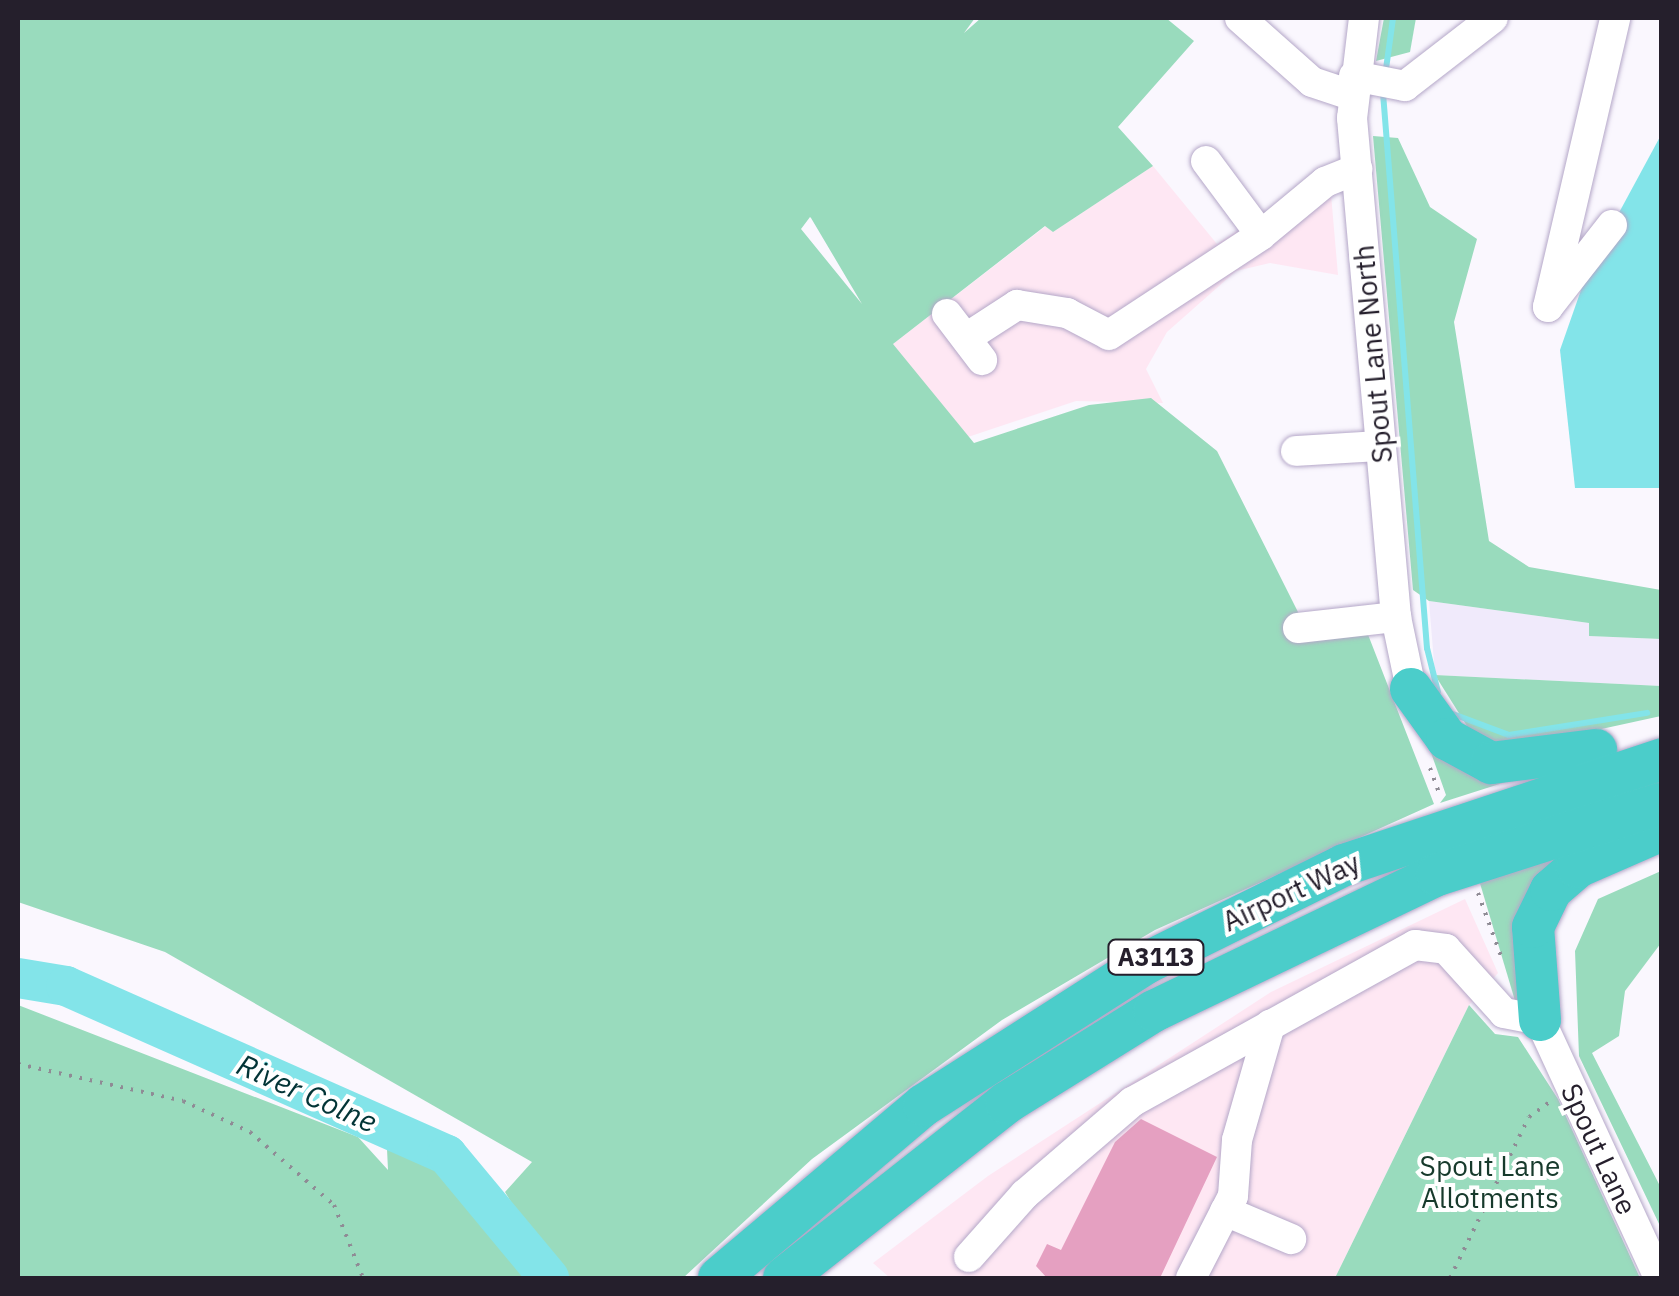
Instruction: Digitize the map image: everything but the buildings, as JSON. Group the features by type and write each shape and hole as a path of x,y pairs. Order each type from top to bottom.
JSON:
{"highway":[{"path":"1411,690 1447,739 1490,763 1538,763 1662,736"},
{"name":"Airport Way","path":"718,1278 924,1105 1146,963 1344,865 1662,758"},
{"name":"Airport Way","path":"784,1278 1006,1103 1154,1010 1437,875 1662,803"},
{"path":"1540,1020 1532,927 1551,890 1578,867 1662,830"}],"street":[{"path":"1240,18 1312,82 1405,86 1493,18"},
{"name":"Spout Lane North","path":"1364,18 1368,84 1356,169 1396,616 1411,690"},
{"path":"1612,225 1548,307 1615,18"},
{"path":"1206,162 1261,236"},
{"path":"965,338 1018,305 1067,313 1109,335 1261,236 1325,182 1356,169"},
{"path":"1296,451 1381,446"},
{"path":"1298,628 1396,616"},
{"path":"969,1257 1025,1194 1132,1102 1415,945 1446,949 1504,1013 1540,1020"},
{"name":"Spout Lane","path":"1540,1020 1659,1278"},
{"path":"1191,1278 1225,1210 1270,1026"},
{"path":"1225,1210 1291,1239"}],"path":[{"path":"1474,884 1508,976"},
{"path":"18,1064 183,1101 250,1132 334,1205 363,1278"},
{"path":"1450,1278 1529,1117 1572,1089"}],"shaded area":[{"path":"1153,166 1217,244 1329,171 1338,275 1270,263 1236,271 1167,332 1146,369 1163,403 1076,401 965,438 889,347 1046,226 1053,232"},
{"path":"1429,601 1589,623 1590,636 1661,639 1661,686 1435,675"},
{"path":"1465,899 1498,973 1469,1005 1335,1278 890,1278 873,1263 988,1176 1271,992"}],"green space":[{"path":"18,18 975,18 964,33 981,18 1166,18 1194,41 1118,127 1153,166 1053,232 1045,226 893,344 974,443 1089,405 1151,398 1217,451 1299,614 1367,632 1434,804 1155,930 1002,1020 812,1159 683,1278 557,1278 505,1192 532,1162 165,952 18,902","holes":["810,217 862,304 801,229"]},
{"path":"1384,18 1416,18 1410,52 1376,61"},
{"path":"1373,136 1398,138 1430,207 1477,239 1454,322 1489,541 1529,567 1661,590 1661,639 1589,636 1589,623 1429,601 1413,590"},
{"path":"1435,675 1661,686 1661,716 1551,740 1477,742"},
{"path":"1418,716 1546,769 1440,803 1446,795"},
{"path":"1569,840 1527,971 1516,1004 1479,880"},
{"path":"1661,871 1661,943 1625,991 1619,1036 1592,1053 1661,1188 1661,1228 1579,1056 1575,951 1598,899"},
{"path":"18,1005 358,1137 388,1170 387,1149 435,1162 527,1278 18,1278"},
{"name":"Spout Lane Allotments","path":"1469,1005 1495,1034 1518,1037 1558,1099 1640,1278 1335,1278"}],"water":[{"path":"1661,135 1661,488 1575,488 1560,350 1588,270"}],"waterway":[{"path":"1385,76 1393,18"},
{"path":"1383,93 1427,648 1438,692"},
{"path":"1453,714 1509,735 1647,713"},
{"name":"River Colne","path":"18,978 66,986 447,1155 549,1278"}]}
